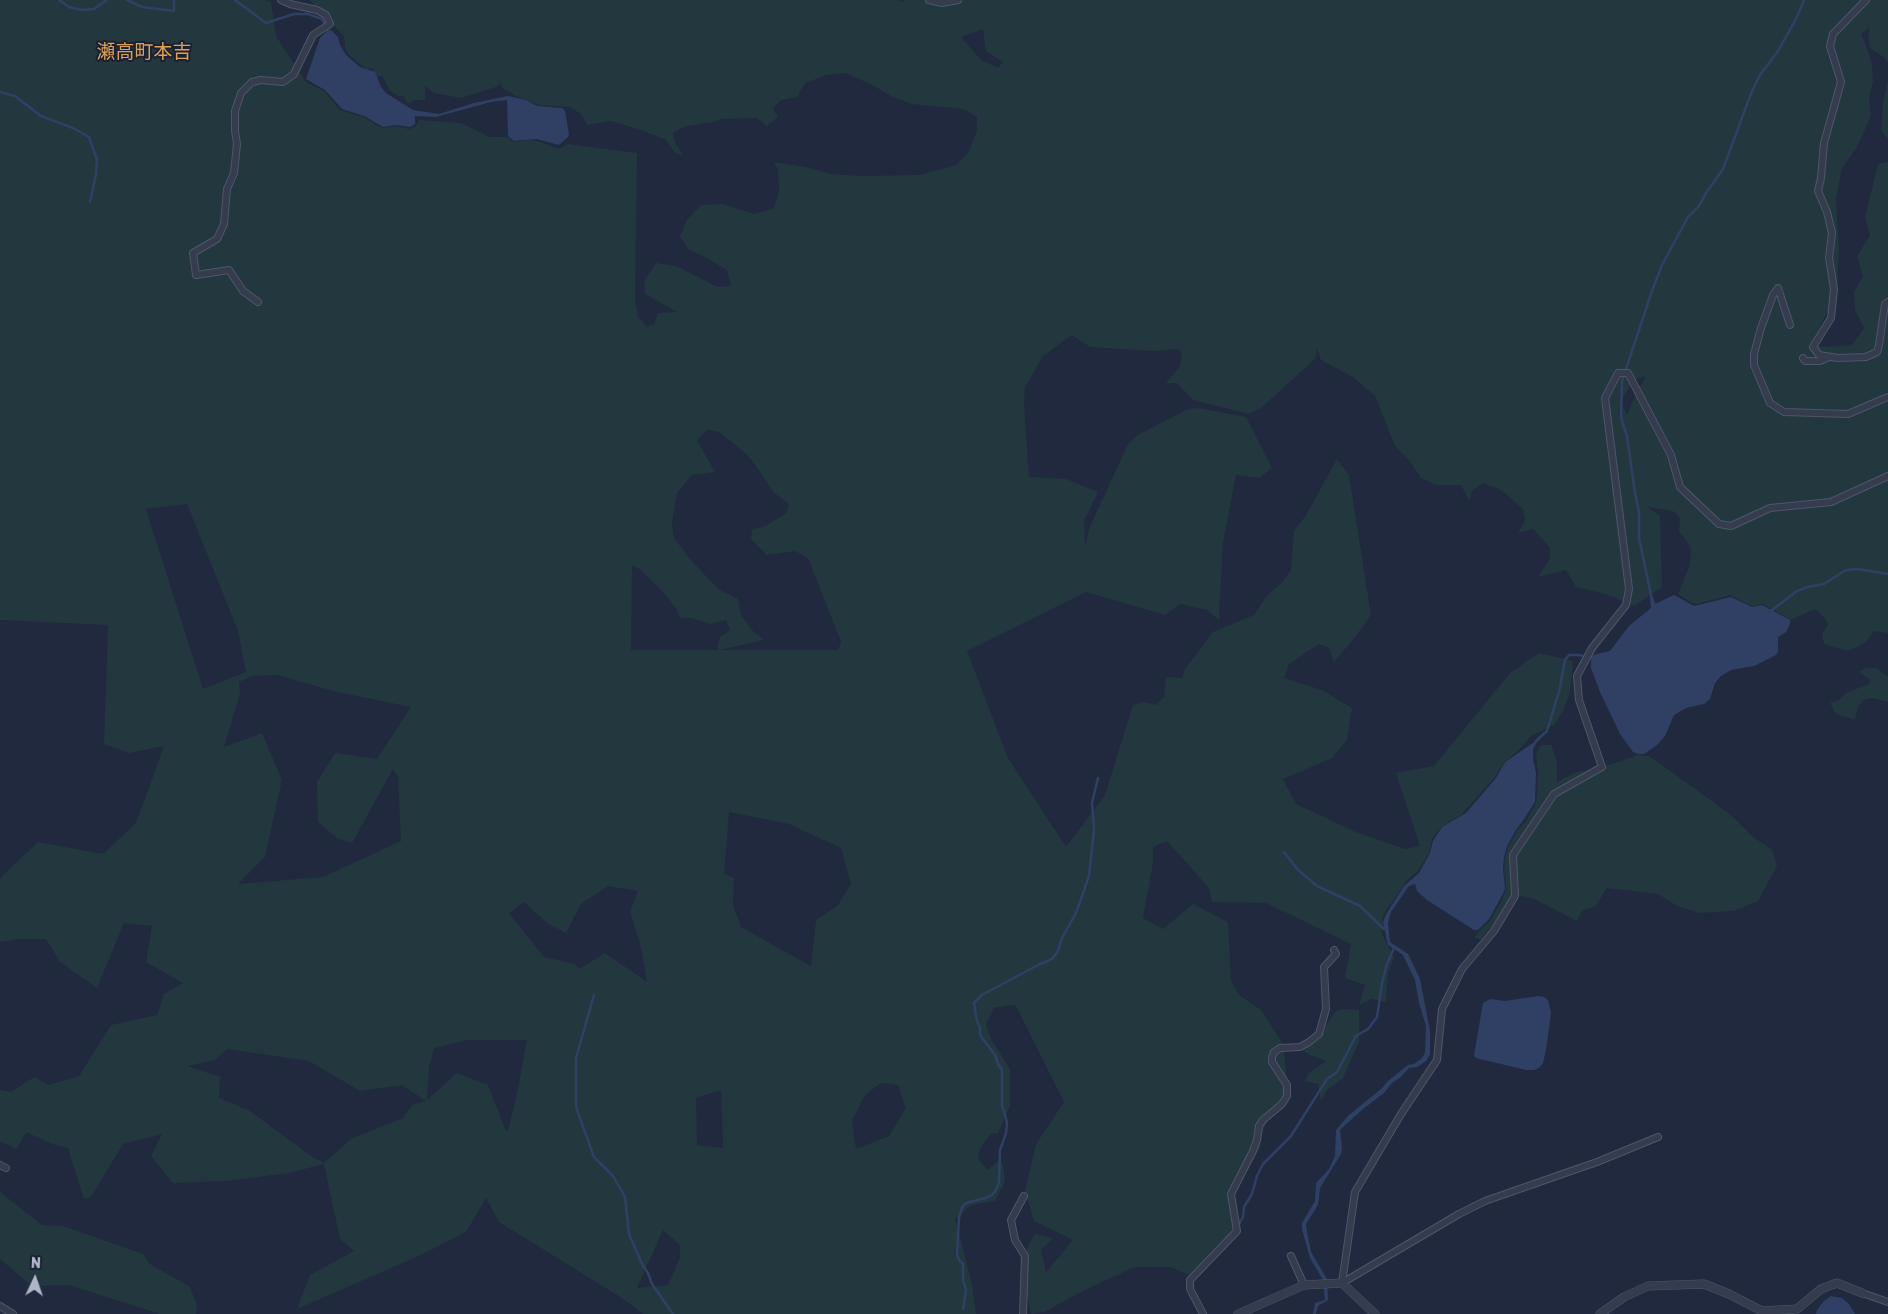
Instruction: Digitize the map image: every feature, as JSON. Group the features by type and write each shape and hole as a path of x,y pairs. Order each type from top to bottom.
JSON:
{"street":[{"path":"258,302 243,291 229,270 196,275 193,253 217,239 224,224 228,189 234,173 237,144 235,111 241,93 252,82 261,80 284,82 294,74 313,35 330,24 326,15 317,10 281,0"},
{"path":"929,0 942,3 958,0"},
{"path":"1866,0 1833,34 1830,46 1841,82 1824,143 1818,192 1828,212 1832,233 1829,258 1834,289 1831,318 1813,347 1819,355 1838,358 1866,357 1877,352 1886,304 1888,302"},
{"path":"1790,325 1778,288 1772,295 1754,354 1754,365 1770,403 1784,412 1848,414 1888,397"},
{"path":"1803,358 1805,361 1820,361 1829,357"},
{"path":"1342,1283 1355,1192 1400,1114 1437,1060 1442,1009 1462,969 1494,931 1515,896 1513,855 1554,794 1602,767 1579,700 1577,676 1592,648 1626,605 1629,589 1605,398 1618,373 1628,373 1671,455 1680,487 1719,524 1731,526 1770,508 1831,502 1888,476"},
{"path":"1203,1314 1190,1289 1190,1280 1237,1230 1231,1194 1253,1151 1259,1126 1263,1120 1282,1104 1287,1096 1287,1085 1272,1062 1272,1057 1274,1052 1280,1048 1300,1047 1310,1042 1319,1034 1326,1009 1327,993 1324,967 1336,954 1334,950"},
{"path":"1238,1314 1304,1285 1342,1283 1459,1214 1485,1201 1597,1162 1658,1137"},
{"path":"1022,1314 1025,1256 1015,1240 1011,1220 1024,1196"},
{"path":"1291,1256 1304,1285"},
{"path":"1342,1283 1375,1314"},
{"path":"1600,1314 1624,1297 1648,1286 1704,1284 1762,1311 1797,1309 1821,1289 1837,1284 1888,1302"},
{"path":"0,1306 12,1314"}],"green space":[{"path":"0,0 266,0 271,2 276,36 306,82 324,91 340,110 363,117 382,128 396,126 409,129 416,126 419,120 461,123 490,137 507,137 514,142 530,140 559,149 568,144 637,153 635,300 638,317 647,327 654,324 658,313 677,312 645,294 644,281 656,263 676,266 718,287 731,286 727,270 689,250 680,236 687,220 701,205 722,204 754,214 774,208 779,190 778,170 774,162 806,167 831,174 861,176 919,175 956,165 968,153 977,131 977,117 963,109 911,104 846,73 827,75 805,83 797,97 781,100 773,108 778,117 767,126 757,118 722,119 686,126 673,133 675,143 684,156 675,153 666,140 644,131 611,121 587,125 581,114 570,107 539,105 502,88 501,83 496,87 461,98 434,93 425,86 425,100 413,100 410,104 406,102 404,96 398,96 390,91 382,76 376,76 372,68 366,69 349,55 345,48 344,36 310,0 898,0 904,2 905,0 1888,0 1888,62 1870,48 1869,28 1861,34 1872,65 1873,81 1869,97 1871,116 1857,147 1842,168 1836,200 1839,249 1837,292 1811,345 1828,347 1852,345 1864,328 1855,310 1854,292 1863,276 1857,256 1870,235 1865,217 1878,164 1888,162 1888,633 1874,631 1865,643 1848,651 1824,644 1822,634 1828,625 1824,617 1815,609 1791,620 1763,604 1752,606 1730,595 1697,604 1678,594 1689,567 1691,550 1679,532 1680,518 1673,511 1647,507 1660,516 1662,587 1634,606 1606,594 1576,587 1566,570 1538,577 1550,558 1550,548 1533,529 1518,533 1525,521 1523,509 1501,490 1483,483 1472,491 1469,501 1461,485 1436,485 1421,478 1410,461 1395,446 1375,396 1353,377 1321,360 1317,349 1315,359 1261,408 1248,414 1193,400 1177,383 1166,383 1180,366 1182,353 1178,349 1154,351 1090,347 1072,335 1043,356 1025,387 1024,403 1029,477 1066,479 1098,492 1084,521 1085,547 1089,529 1127,446 1136,436 1188,409 1198,408 1246,417 1272,468 1259,478 1236,475 1223,543 1219,620 1207,610 1180,604 1165,615 1086,592 967,651 1008,758 1066,847 1105,795 1133,705 1144,702 1156,705 1164,697 1166,677 1182,678 1185,669 1213,632 1254,615 1266,597 1286,578 1291,569 1294,531 1306,515 1337,459 1349,475 1371,615 1334,662 1329,648 1319,644 1289,664 1284,678 1322,690 1352,708 1347,740 1332,758 1283,779 1296,804 1356,832 1405,849 1420,846 1396,773 1434,766 1510,673 1539,653 1573,661 1570,693 1562,713 1554,725 1531,736 1517,752 1505,761 1495,777 1461,815 1441,827 1432,839 1429,853 1418,871 1408,879 1383,915 1382,934 1394,958 1388,973 1386,1002 1372,999 1359,1005 1365,985 1345,978 1351,944 1266,903 1212,902 1209,888 1167,841 1153,847 1153,863 1143,918 1163,929 1193,904 1228,922 1231,980 1239,995 1261,1010 1283,1044 1286,1071 1285,1093 1264,1127 1260,1148 1234,1194 1233,1230 1189,1275 1171,1267 1135,1267 1087,1289 1044,1312 1031,1314 1025,1284 1027,1248 1035,1234 1053,1238 1041,1250 1046,1272 1073,1240 1034,1221 1025,1191 1036,1144 1064,1102 1016,1006 1009,1005 994,1008 986,1024 991,1039 1010,1069 1010,1106 998,1133 991,1134 980,1148 978,1159 988,1170 998,1161 1003,1164 1005,1181 995,1201 971,1205 955,1219 972,1284 976,1314 643,1314 622,1298 499,1222 486,1198 466,1232 421,1255 297,1309 310,1275 354,1251 340,1239 324,1164 289,1173 226,1181 173,1183 151,1156 162,1134 123,1144 91,1197 84,1199 68,1148 52,1144 26,1132 17,1149 0,1141 0,1090 11,1092 34,1077 49,1085 79,1076 111,1025 157,1015 164,994 183,983 146,962 152,926 124,923 97,988 60,962 46,939 20,939 0,942 0,880 38,842 103,854 136,823 164,746 129,753 104,744 108,625 0,620","holes":["983,29 986,51 1003,62 998,68 981,60 961,37","1644,376 1645,379 1637,391 1627,415 1621,401 1633,381","707,430 719,432 750,458 773,492 789,504 786,513 764,527 752,529 751,539 767,555 795,551 808,558 841,642 838,650 720,650 764,640 753,631 741,615 738,599 718,589 689,558 674,538 672,523 677,493 692,475 715,472 697,440","187,504 238,631 246,672 203,689 146,509","632,565 641,570 664,593 677,610 680,618 691,618 711,624 726,620 730,630 720,637 717,650 631,650","277,675 337,692 411,707 377,759 335,753 317,782 318,822 337,838 352,843 393,769 398,777 401,841 323,877 238,884 265,857 282,780 262,733 224,747 240,694 239,682 252,676","729,812 789,824 841,848 851,884 838,905 816,920 811,966 741,927 733,905 734,878 724,874","608,886 638,891 630,912 641,947 647,982 605,953 579,969 575,964 544,957 509,913 524,902 547,923 566,933 581,904","467,1040 527,1040 508,1131 505,1129 488,1085 457,1073 427,1100 429,1067 434,1048","227,1049 309,1061 360,1091 402,1085 426,1101 412,1105 403,1118 351,1139 324,1163 311,1156 250,1111 219,1098 220,1077 187,1066 215,1060","881,1083 898,1085 906,1108 889,1136 856,1149 852,1121 865,1095","721,1090 723,1148 697,1145 696,1098","663,1230 680,1245 680,1258 668,1285 637,1288"]},
{"path":"1888,79 1888,140 1881,129 1883,103"},
{"path":"1866,668 1876,668 1888,677 1888,702 1872,698 1863,700 1858,707 1855,720 1836,714 1830,703 1839,700 1846,693 1869,684 1871,680 1859,672"},
{"path":"1541,745 1551,745 1557,762 1557,782 1574,773 1612,764 1638,755 1649,756 1694,788 1732,816 1752,836 1772,850 1777,866 1758,901 1734,911 1699,913 1677,906 1658,894 1607,888 1596,906 1582,911 1577,921 1534,899 1518,895 1512,897 1497,921 1480,940 1475,938 1478,932 1490,921 1502,900 1506,888 1504,869 1508,847 1535,805 1538,772 1536,754"},
{"path":"1344,1009 1359,1010 1359,1041 1343,1078 1327,1090 1321,1101 1318,1084 1305,1081 1308,1074 1326,1061 1310,1055 1301,1049 1320,1037 1336,1011"},
{"path":"0,1192 42,1225 63,1226 143,1254 150,1264 189,1286 197,1304 196,1314 160,1314 69,1285 32,1286 0,1259"}],"water":[{"path":"331,30 338,37 346,55 360,67 375,72 381,87 386,93 413,110 439,114 474,103 508,96 526,100 537,106 562,108 565,111 568,137 559,145 537,139 514,141 508,136 507,100 491,102 436,117 415,116 415,124 410,127 396,125 383,127 364,116 342,109 325,90 306,79 320,38"},
{"path":"1674,595 1694,606 1731,597 1752,607 1762,605 1790,620 1790,624 1786,632 1778,637 1778,652 1776,655 1754,666 1731,670 1721,676 1715,683 1710,699 1704,704 1686,708 1674,715 1665,736 1657,745 1644,754 1638,754 1633,752 1620,734 1600,692 1591,668 1591,661 1593,655 1610,651 1629,626 1651,608 1650,598 1653,597 1655,604"},
{"path":"1536,741 1533,749 1536,773 1535,802 1507,846 1503,869 1505,888 1489,919 1478,930 1474,930 1427,900 1417,891 1415,884 1409,886 1391,912 1388,923 1390,942 1408,954 1420,979 1430,1031 1430,1055 1426,1061 1417,1067 1409,1068 1384,1093 1340,1130 1341,1154 1320,1188 1318,1205 1306,1224 1311,1252 1327,1279 1328,1300 1318,1306 1316,1314 1313,1314 1315,1303 1325,1300 1323,1280 1310,1258 1302,1223 1315,1201 1316,1183 1329,1169 1335,1156 1336,1130 1348,1116 1388,1081 1408,1065 1414,1064 1421,1059 1425,1053 1426,1026 1415,980 1403,955 1388,945 1383,923 1385,916 1404,886 1419,873 1430,853 1433,841 1442,827 1466,813 1496,778 1505,762"},
{"path":"1538,996 1548,1000 1551,1013 1546,1050 1543,1063 1539,1068 1526,1070 1476,1058 1474,1055 1483,1003 1490,999 1505,1001"},
{"path":"1831,1296 1842,1298 1849,1304 1855,1314 1816,1314 1823,1302"}],"waterway":[{"path":"59,0 69,7 82,10 94,9 107,0"},
{"path":"127,0 142,7 174,11 174,0"},
{"path":"235,0 266,23 294,14 308,14 322,19 328,31"},
{"path":"1652,600 1639,538 1639,512 1627,436 1621,418 1622,381 1662,265 1688,217 1699,206 1723,169 1752,91 1760,75 1778,51 1796,19 1804,0"},
{"path":"0,92 15,96 41,116 73,128 89,137 97,160 90,202"},
{"path":"1772,610 1797,591 1824,584 1846,570 1858,569 1888,574"},
{"path":"1536,741 1547,731 1559,692 1565,660 1569,655 1592,658"},
{"path":"963,1309 966,1290 963,1280 963,1264 957,1255 959,1218 962,1207 966,1203 986,1198 996,1190 999,1182 1000,1150 1006,1133 1007,1123 1002,1107 1002,1070 995,1055 980,1035 974,1003 982,995 1052,959 1058,951 1062,938 1076,913 1089,876 1094,830 1092,803 1098,778"},
{"path":"1284,852 1298,870 1317,886 1360,906 1384,929"},
{"path":"1239,1224 1243,1217 1244,1207 1252,1194 1257,1176 1263,1164 1291,1136 1327,1079 1337,1072 1356,1036 1368,1029 1377,1017 1382,983 1394,948"},
{"path":"594,995 576,1058 576,1107 594,1157 613,1176 625,1197 629,1234 643,1266 652,1284 673,1314"}],"district":[{"name":"瀬高町本吉","path":"144,53"}]}
